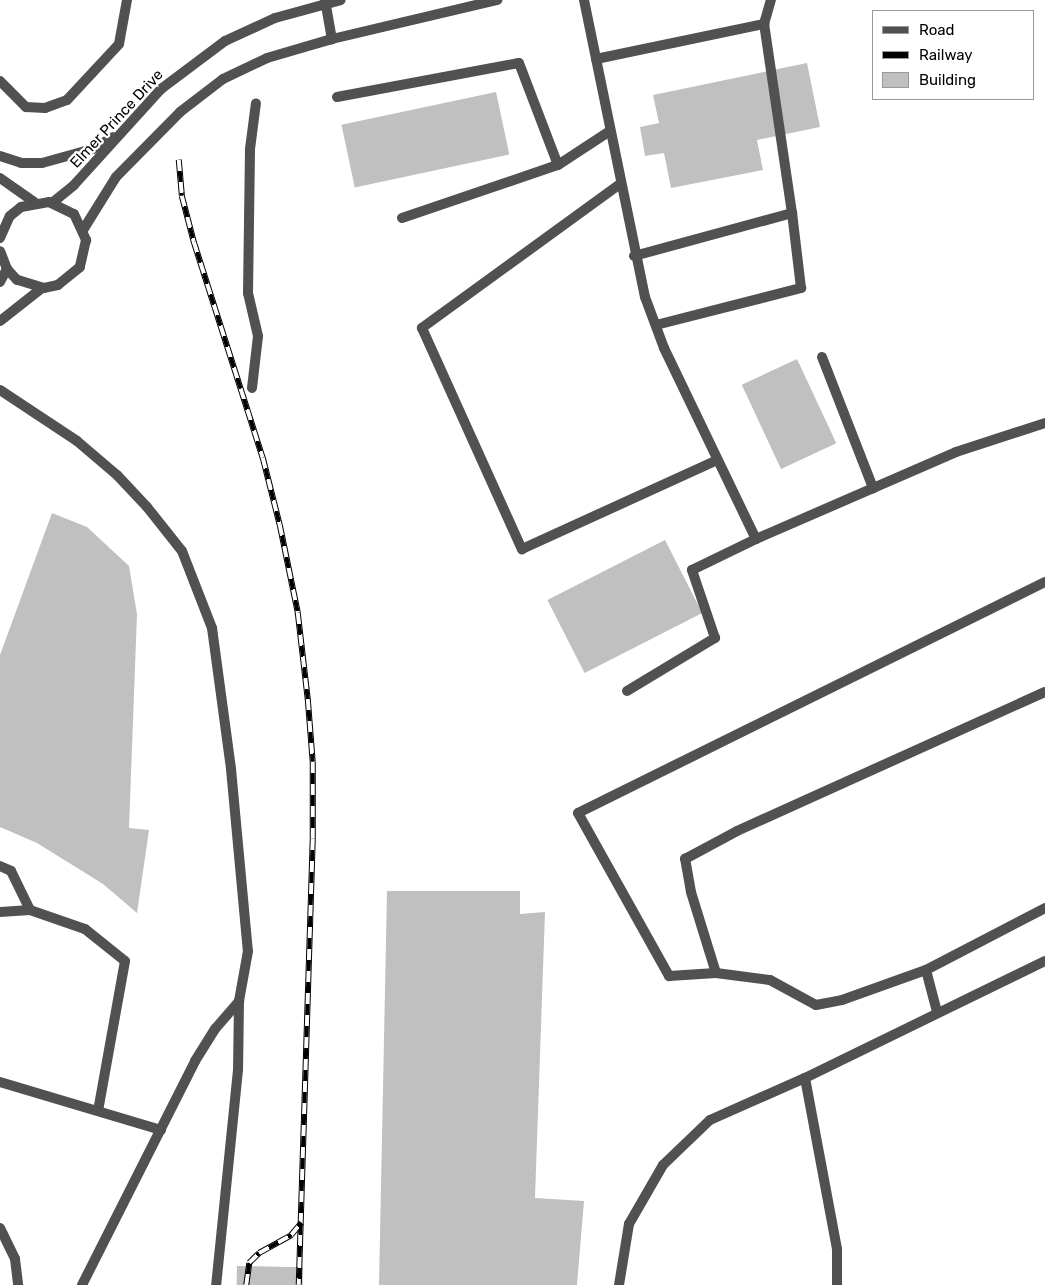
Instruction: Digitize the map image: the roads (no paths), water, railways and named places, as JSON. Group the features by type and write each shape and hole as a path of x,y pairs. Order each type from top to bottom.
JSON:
{"street":[{"path":"0,81 26,107 45,108 67,100 118,44 127,0"},
{"name":"Elmer Prince Drive","path":"52,203 74,186 161,89 225,41 258,24 325,2 341,0"},
{"path":"83,230 116,177 180,112 223,79 267,58 332,39 497,0"},
{"path":"584,0 634,256 656,325 717,460 756,539"},
{"path":"656,325 801,288 764,24 771,0"},
{"path":"325,2 332,39"},
{"path":"596,59 764,24"},
{"path":"337,97 519,63 558,165"},
{"path":"252,388 258,336 248,292 250,149 256,103"},
{"path":"0,156 21,163 42,163 93,149 122,131"},
{"path":"402,218 558,165 610,131"},
{"path":"0,178 34,202"},
{"path":"620,184 422,328 522,549 717,460"},
{"path":"0,321 42,288 58,285 80,267 85,254 83,230 74,214 52,203 34,202 21,207 1,231"},
{"path":"634,256 792,213"},
{"path":"0,251 4,268 0,282"},
{"path":"4,268 17,280 42,288"},
{"path":"822,357 873,488"},
{"path":"0,390 77,441 117,475 182,551 202,597 216,657 248,950 239,1001 238,1070 216,1285"},
{"path":"627,691 715,638 692,570 756,539 956,452 1045,423"},
{"path":"1045,582 578,813 670,976 716,973 770,980 816,1005 842,1000 926,970 1045,908"},
{"path":"716,973 691,892 685,859 737,831 1045,692"},
{"path":"0,866 11,871 30,910"},
{"path":"0,912 30,910 85,928 125,961 98,1111"},
{"path":"619,1285 628,1224 662,1165 710,1120 805,1078 1045,960"},
{"path":"926,970 937,1012"},
{"path":"82,1285 195,1061 215,1029 239,1001"},
{"path":"805,1078 837,1250 837,1285"},
{"path":"0,1082 161,1130"},
{"path":"0,1228 15,1259 18,1285"}],"railway":[{"path":"179,160 182,196 194,242 263,458 280,525 298,613 308,699 313,762 313,839 299,1285"},
{"path":"246,1285 249,1263 259,1253 291,1235 301,1223"}]}
